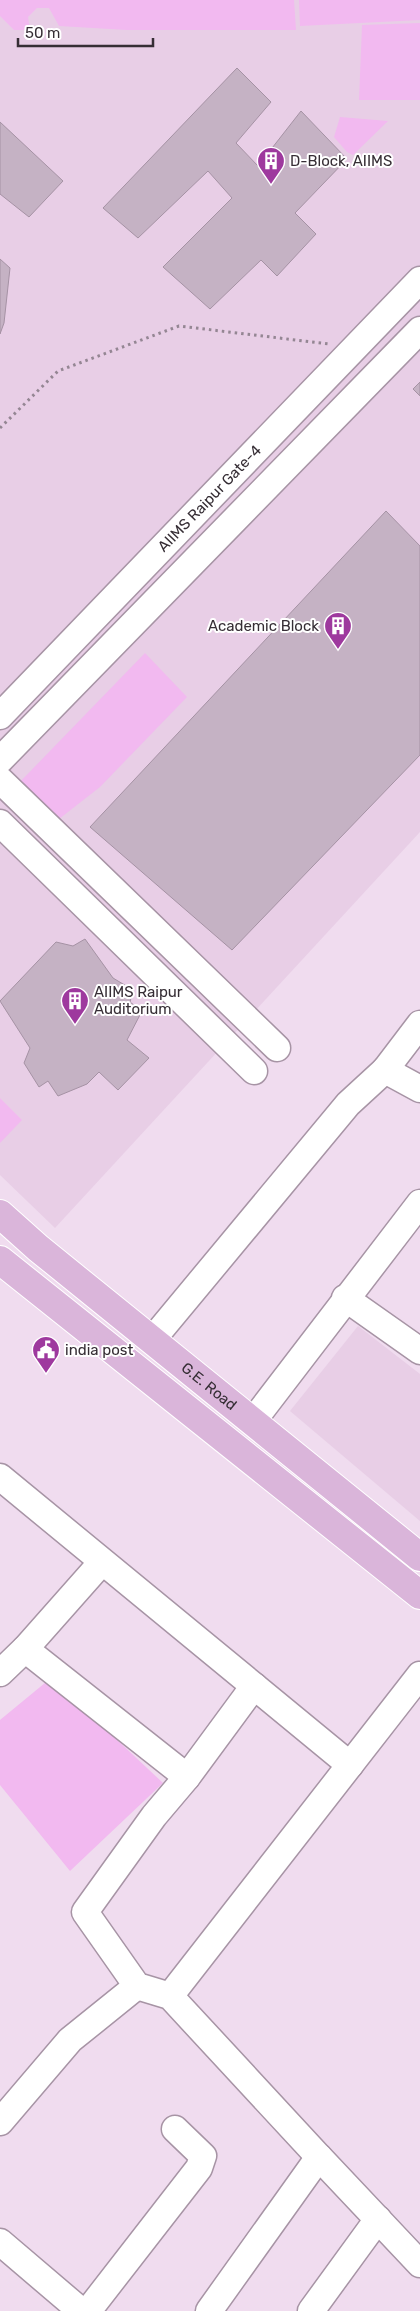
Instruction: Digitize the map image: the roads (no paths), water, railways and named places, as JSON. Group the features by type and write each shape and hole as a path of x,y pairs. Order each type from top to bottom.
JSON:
{"main road":[{"name":"G.E. Road","path":"0,1214 420,1557"},
{"path":"0,1261 420,1596"}],"street":[{"name":"AIIMS Raipur Gate-4","path":"0,716 420,280"},
{"path":"0,760 420,330"},
{"path":"0,780 277,1048"},
{"path":"0,822 254,1071"},
{"path":"152,1340 348,1104 385,1070 420,1024"},
{"path":"385,1070 420,1089"},
{"path":"252,1421 420,1203"},
{"path":"345,1298 420,1351"},
{"path":"2,1482 350,1765"},
{"path":"0,1673 25,1649 102,1562"},
{"path":"25,1649 186,1777"},
{"path":"170,1996 420,1675"},
{"path":"254,1686 186,1777 154,1816 85,1912 137,1986 170,1996 420,2264"},
{"path":"0,2122 70,2040 137,1986"},
{"path":"88,2311 200,2168 203,2156 175,2129"},
{"path":"209,2311 319,2157"},
{"path":"311,2311 378,2219"},
{"path":"0,2242 81,2311"}],"place":[{"name":"D-Block, AIIMS","path":"271,185"},
{"name":"Academic Block","path":"338,650"},
{"name":"AIIMS Raipur Auditorium","path":"75,1025"},
{"name":"india post","path":"46,1374"}]}
